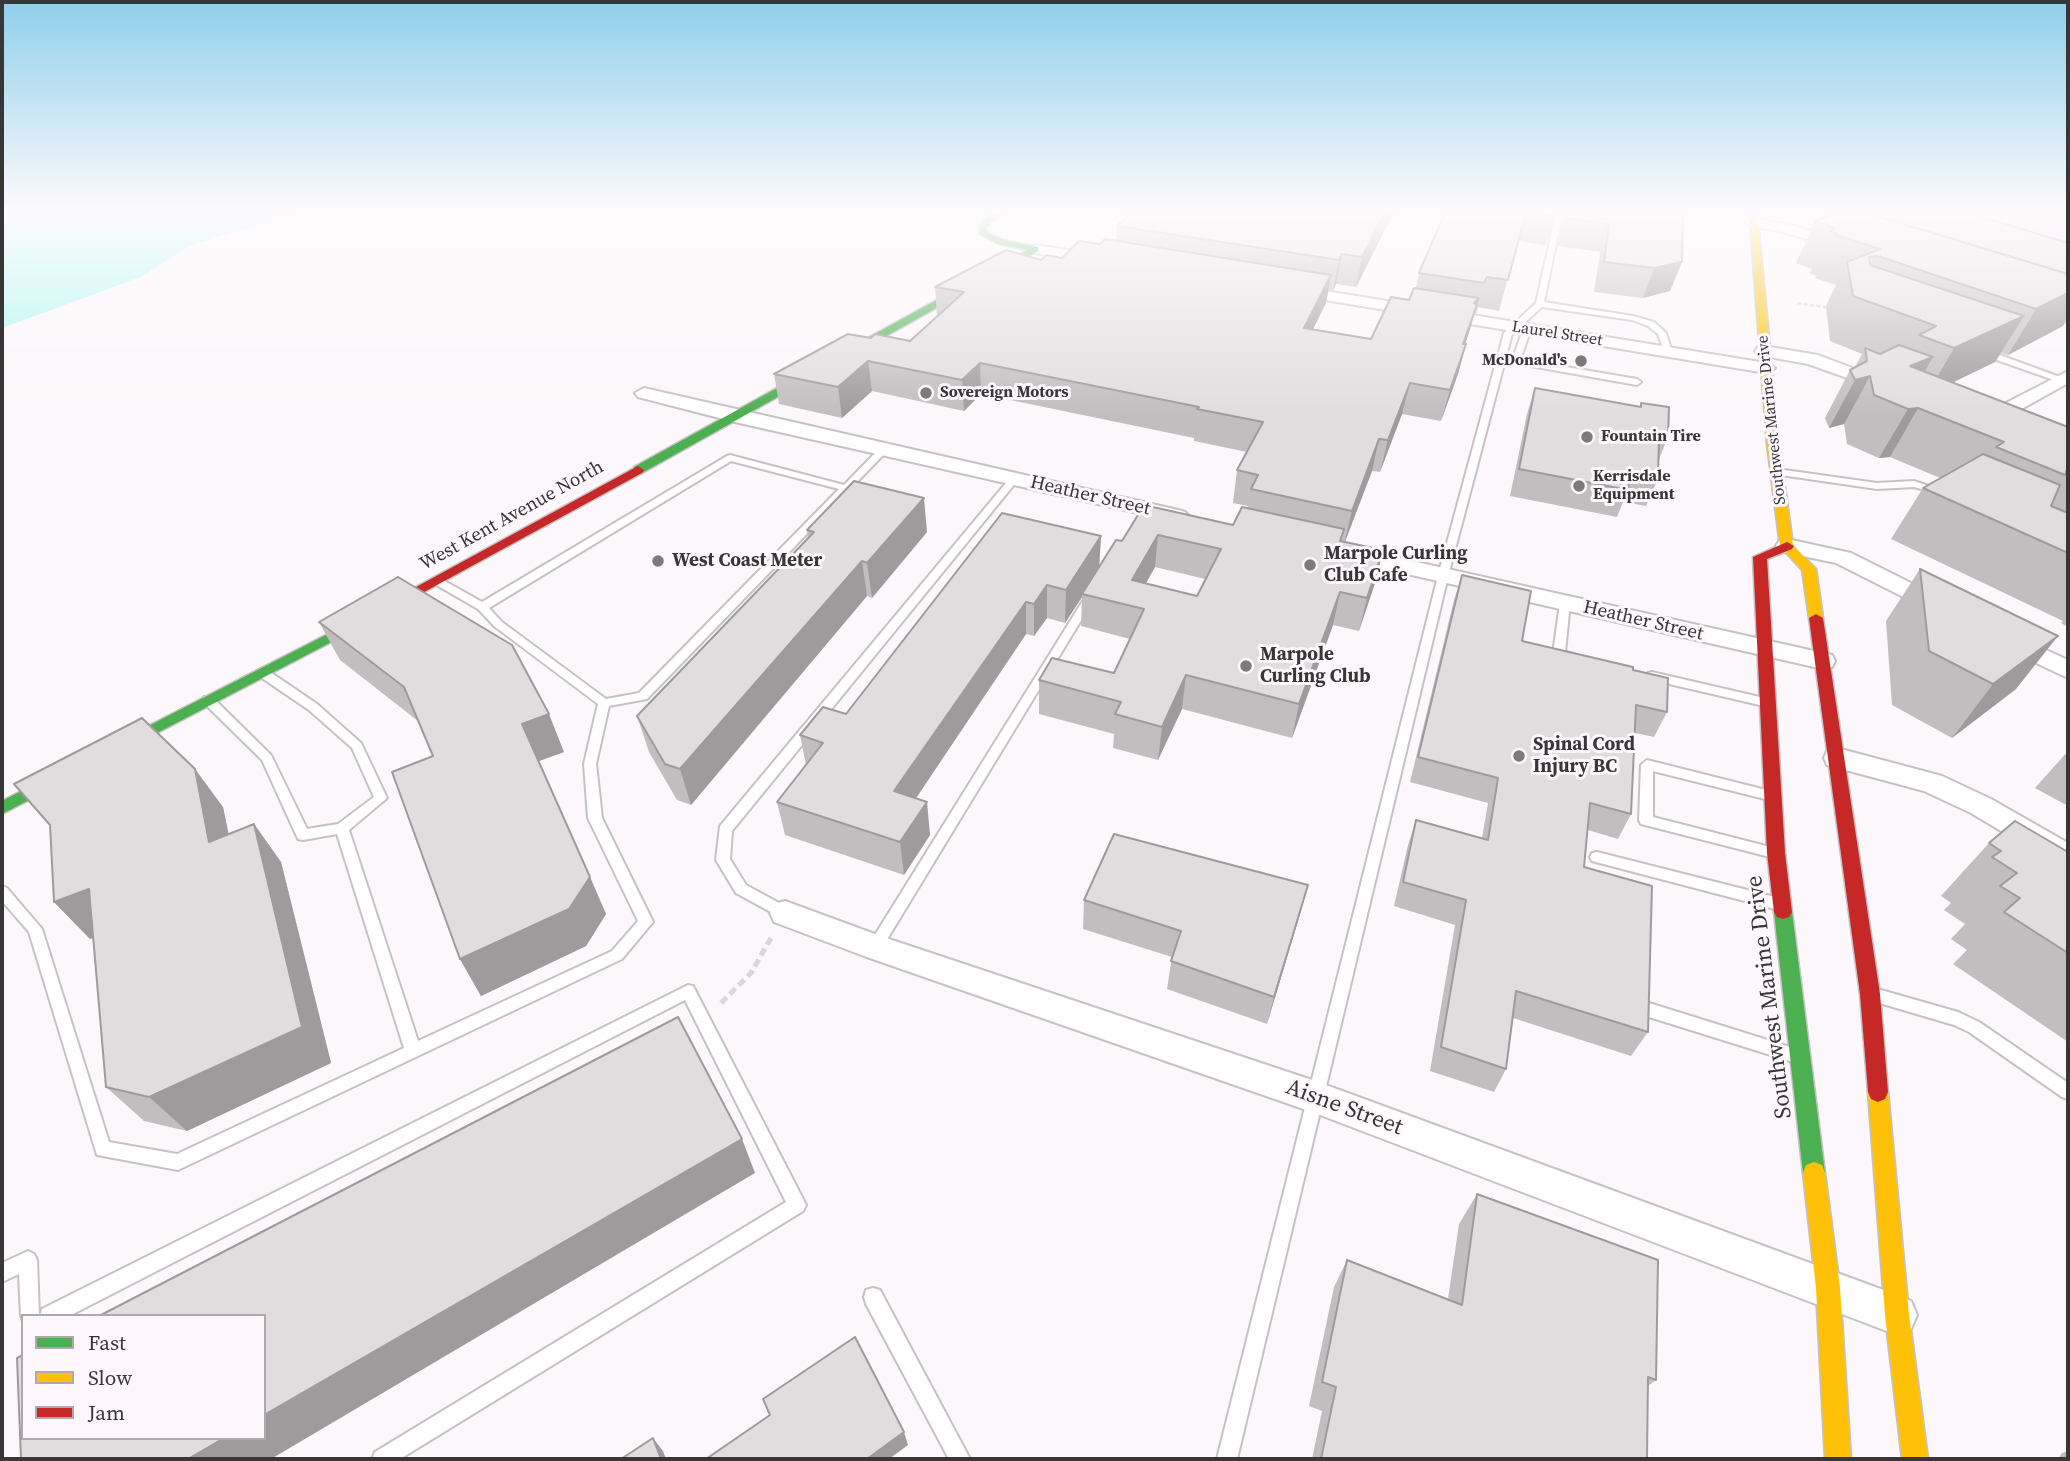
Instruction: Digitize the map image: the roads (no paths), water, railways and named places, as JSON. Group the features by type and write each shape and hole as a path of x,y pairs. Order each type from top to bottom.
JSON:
{"main road":[{"name":"West Kent Avenue North","path":"2,808 437,581 981,278"},
{"name":"Southwest Marine Drive","path":"1758,278 1787,546 1760,557 1776,853 1828,1288 1838,1459"},
{"path":"1787,546 1809,569 1837,758 1870,994 1897,1315 1915,1459"}],"street":[{"name":"Laurel Street","path":"1277,288 1668,352 1765,359 1812,359 1904,395"},
{"path":"2006,435 1974,422 2066,379"},
{"name":"Heather Street","path":"644,393 1014,479 1141,514 1197,520"},
{"path":"1787,546 1843,558 1963,618"},
{"name":"Heather Street","path":"1329,550 1823,661"},
{"path":"1987,630 2068,670"},
{"path":"1837,758 1932,783 1981,806 2068,857"},
{"name":"Aisne Street","path":"785,913 875,947 1315,1097 1897,1315"}],"lane":[{"path":"1227,1459 1443,576 1507,336 1520,328 1540,304 1545,278"},
{"path":"1540,304 1633,318 1651,324 1665,339 1668,352"},
{"path":"1520,328 1517,358 1521,362 1637,382"},
{"path":"1969,346 2066,379"},
{"path":"437,581 482,607 498,624 604,703 643,696 883,450"},
{"path":"482,607 730,457 845,488"},
{"path":"1777,472 1877,486 1919,484 1952,498"},
{"path":"785,913 741,889 723,860 725,830 1014,479"},
{"path":"875,947 889,920 1098,585"},
{"path":"1565,603 1559,654 1585,660"},
{"path":"208,700 267,758 303,835 342,828 381,798 357,746 313,707 262,672"},
{"path":"1637,672 1768,702"},
{"path":"2,892 35,929 103,1149 178,1162 618,955 646,922 595,818 590,764 604,703"},
{"path":"1773,796 1647,765 1646,820 1776,853"},
{"path":"342,828 413,1051"},
{"path":"1597,857 1782,905"},
{"path":"53,1314 688,991 797,1205 382,1459"},
{"path":"1870,994 1958,1019 1974,1027 2068,1092"},
{"path":"1649,1010 1800,1057"},
{"path":"2,1273 29,1260 30,1314"},
{"path":"873,1297 960,1459"}],"water":[{"path":"2,278 138,278 2,328"}],"place":[{"name":"McDonald's","path":"1581,361"},
{"name":"Sovereign Motors","path":"926,393"},
{"name":"Fountain Tire","path":"1587,437"},
{"name":"Kerrisdale Equipment","path":"1579,486"},
{"name":"West Coast Meter","path":"658,561"},
{"name":"Marpole Curling Club Cafe","path":"1310,565"},
{"name":"Marpole Curling Club","path":"1246,666"},
{"name":"Spinal Cord Injury BC","path":"1519,756"}]}
